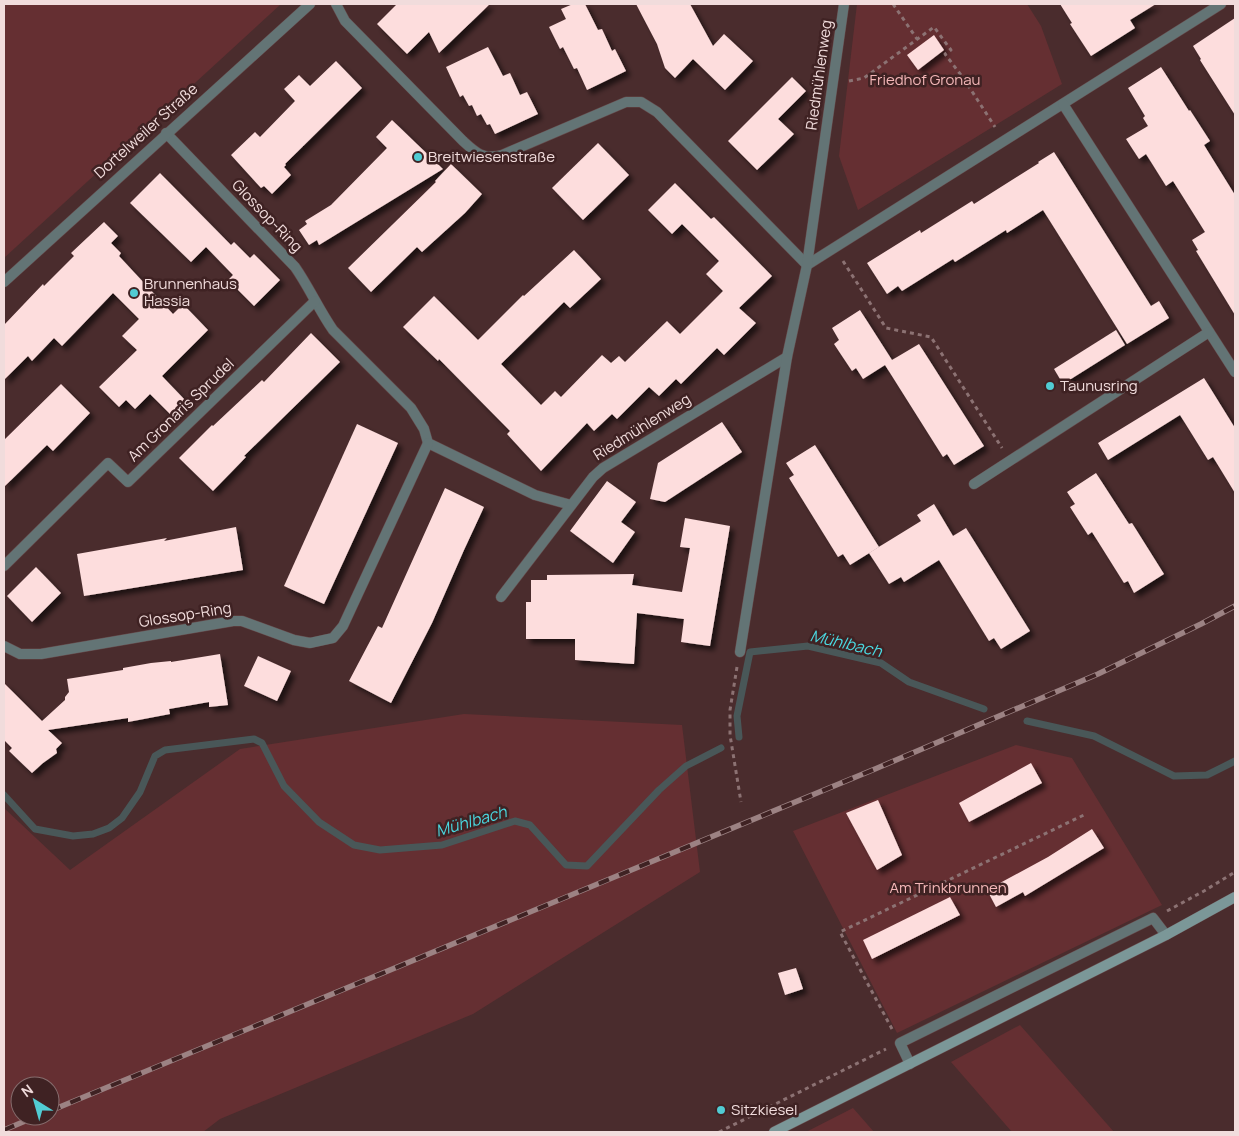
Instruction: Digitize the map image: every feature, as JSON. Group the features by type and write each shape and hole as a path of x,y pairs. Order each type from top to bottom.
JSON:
{"street":[{"name":"Dortelweiler Straße","path":"4,282 310,4"},
{"path":"336,4 345,21 473,151 492,158 626,102 641,102 656,112 808,264 1221,4"},
{"name":"Riedmühlenweg","path":"740,652 787,357 808,264 844,4"},
{"path":"1063,104 1235,372"},
{"name":"Glossop-Ring","path":"4,646 20,654 42,654 233,621 242,621 302,642 320,642 333,638 343,626 428,443 424,429 410,408 333,330 295,267 166,133"},
{"name":"Am Gronaris Sprudel","path":"4,566 108,463 128,482 316,301"},
{"path":"974,484 1209,332"},
{"name":"Riedmühlenweg","path":"500,597 593,477 611,462 787,357"},
{"path":"428,443 535,495 571,505"},
{"path":"774,1132 1166,935 1235,896"},
{"path":"910,1064 900,1043 1153,918 1166,935"}],"path":[{"path":"893,4 917,39"},
{"path":"834,80 855,81 864,78 934,27 950,50 945,54 964,79 1004,142"},
{"path":"843,261 886,328 931,337 1010,461"},
{"path":"740,652 730,710 730,735 741,802"},
{"path":"719,1132 900,1043 840,932 1086,814"},
{"path":"1153,918 1204,892 1235,872"}],"green space":[{"path":"4,4 281,4 4,258"},
{"name":"Friedhof Gronau","path":"857,4 1027,4 1041,26 1062,84 858,210 839,156"},
{"path":"464,714 682,725 700,872 473,1014 220,1119 203,1132 4,1132 4,808 70,870 240,749"},
{"name":"Am Trinkbrunnen","path":"1016,745 1072,758 1162,905 897,1033 793,831"},
{"path":"1020,1025 1114,1132 1012,1132 951,1062"},
{"path":"853,1108 874,1132 806,1132"}],"building":[{"path":"397,4 490,4 439,53 429,32 407,54 377,24"},
{"path":"573,4 585,4 598,30 602,29 612,51 615,49 626,71 587,90 577,68 574,69 563,47 560,49 549,27 566,19 561,9"},
{"path":"636,4 690,4 713,46 724,34 753,61 725,90 693,59 675,78 665,68 657,44"},
{"path":"1060,4 1156,4 1130,20 1135,28 1091,56 1070,24 1072,23"},
{"path":"1235,18 1235,115 1193,46"},
{"path":"934,35 944,50 918,70 907,55"},
{"path":"488,47 503,76 510,73 520,95 527,92 538,114 495,134 490,124 487,125 481,114 477,116 472,105 469,106 463,95 460,97 446,67"},
{"path":"336,61 362,88 285,164 284,167 291,175 272,194 264,186 261,188 231,155 255,132 260,137 295,101 284,89 299,75 310,86"},
{"path":"1161,67 1210,141 1204,145 1235,195 1235,315 1196,251 1198,250 1192,240 1205,232 1173,181 1166,186 1146,154 1139,159 1126,139 1148,126 1143,118 1145,116 1128,88"},
{"path":"792,77 806,91 778,119 794,134 757,170 728,141"},
{"path":"392,120 443,169 319,245 317,240 309,245 299,230 307,224 305,221 331,205 387,148 376,137"},
{"path":"598,143 629,175 583,220 552,188"},
{"path":"1054,152 1151,306 1159,301 1169,318 1127,344 1043,210 1007,233 1006,230 955,262 953,259 902,291 898,286 887,294 867,263 920,230 921,233 972,201 974,204"},
{"path":"451,164 482,194 465,213 422,252 417,247 371,292 348,268 436,182"},
{"path":"160,173 231,245 234,242 250,258 254,254 280,280 254,306 228,280 233,275 206,247 191,262 130,203"},
{"path":"675,183 711,219 714,217 772,276 739,308 756,323 724,355 717,348 681,384 676,379 659,396 649,387 617,419 612,414 594,431 587,423 541,471 507,434 510,431 439,359 438,361 403,327 434,296 478,340 523,295 574,250 601,279 570,308 564,302 501,364 541,405 555,391 561,397 602,355 611,363 619,356 625,362 667,321 680,334 723,291 706,274 719,261 682,224 672,234 648,210"},
{"path":"104,222 118,236 111,243 121,253 119,256 173,314 183,304 208,330 162,376 186,401 171,415 150,394 135,409 126,400 119,407 99,387 137,350 122,336 139,319 113,293 62,346 54,338 32,361 28,356 4,380 4,325 43,284 44,286 74,256 71,253"},
{"path":"860,310 892,360 919,344 984,446 954,465 947,454 943,457 885,365 863,379 856,368 852,371 834,344 839,340 832,328"},
{"path":"1116,330 1125,345 1063,384 1054,369"},
{"path":"311,333 340,362 244,456 246,457 213,491 179,458 262,380 264,382"},
{"path":"1204,378 1235,428 1235,493 1213,457 1208,460 1180,415 1108,460 1098,443"},
{"path":"61,384 90,413 53,451 47,445 4,487 4,440"},
{"path":"722,422 742,452 665,502 650,499 658,463"},
{"path":"357,424 398,443 324,604 284,586"},
{"path":"815,445 879,547 850,565 843,554 838,557 789,478 794,475 786,463"},
{"path":"1096,473 1129,524 1132,523 1164,574 1134,593 1128,581 1124,583 1092,532 1088,535 1070,507 1075,504 1067,492"},
{"path":"607,481 636,502 621,522 635,532 613,563 570,531"},
{"path":"445,488 484,507 432,623 391,703 349,681 378,626 382,628"},
{"path":"934,504 953,536 966,528 1030,631 1001,649 994,638 989,641 939,560 904,582 901,577 889,584 869,553 921,521 917,515"},
{"path":"685,518 730,526 710,646 681,642 684,619 637,613 634,664 575,660 575,639 526,639 526,602 531,602 531,580 547,580 547,575 634,574 632,585 682,592 690,548 680,547"},
{"path":"236,527 243,570 84,596 77,554 167,538 164,541"},
{"path":"36,567 61,593 32,622 7,596"},
{"path":"220,654 228,705 209,707 209,702 169,709 170,714 128,722 128,718 48,730 62,743 56,749 57,753 32,773 9,751 12,748 4,740 4,683 42,721 65,700 69,692 67,679 123,670 123,668 151,663 171,662"},
{"path":"258,656 291,671 277,701 244,686"},
{"path":"1031,763 1042,783 969,822 959,803"},
{"path":"878,800 902,855 877,870 846,813"},
{"path":"1092,829 1104,848 1025,896 1023,892 996,907 987,890 1048,857"},
{"path":"950,897 960,915 872,959 863,940"},
{"path":"796,968 803,989 785,995 778,973"}],"waterway":[{"name":"Mühlbach","path":"739,737 737,716 750,652 808,646 881,663 909,682 984,709"},
{"name":"Mühlbach","path":"1027,721 1094,736 1174,776 1207,775 1235,761"},
{"name":"Mühlbach","path":"4,795 35,829 73,836 93,834 109,828 122,818 140,792 155,756 165,750 254,739 262,743 284,786 319,822 354,845 380,850 442,845 515,821 530,825 566,865 587,866 659,790 686,766 721,748"}],"railway":[{"path":"60,1107 875,769 1098,674 1235,606"},
{"path":"4,1130 13,1126"}],"place":[{"name":"Breitwiesenstraße","path":"418,157"},
{"name":"Brunnenhaus Hassia","path":"134,293"},
{"name":"Taunusring","path":"1050,386"},
{"name":"Sitzkiesel","path":"721,1110"}]}
